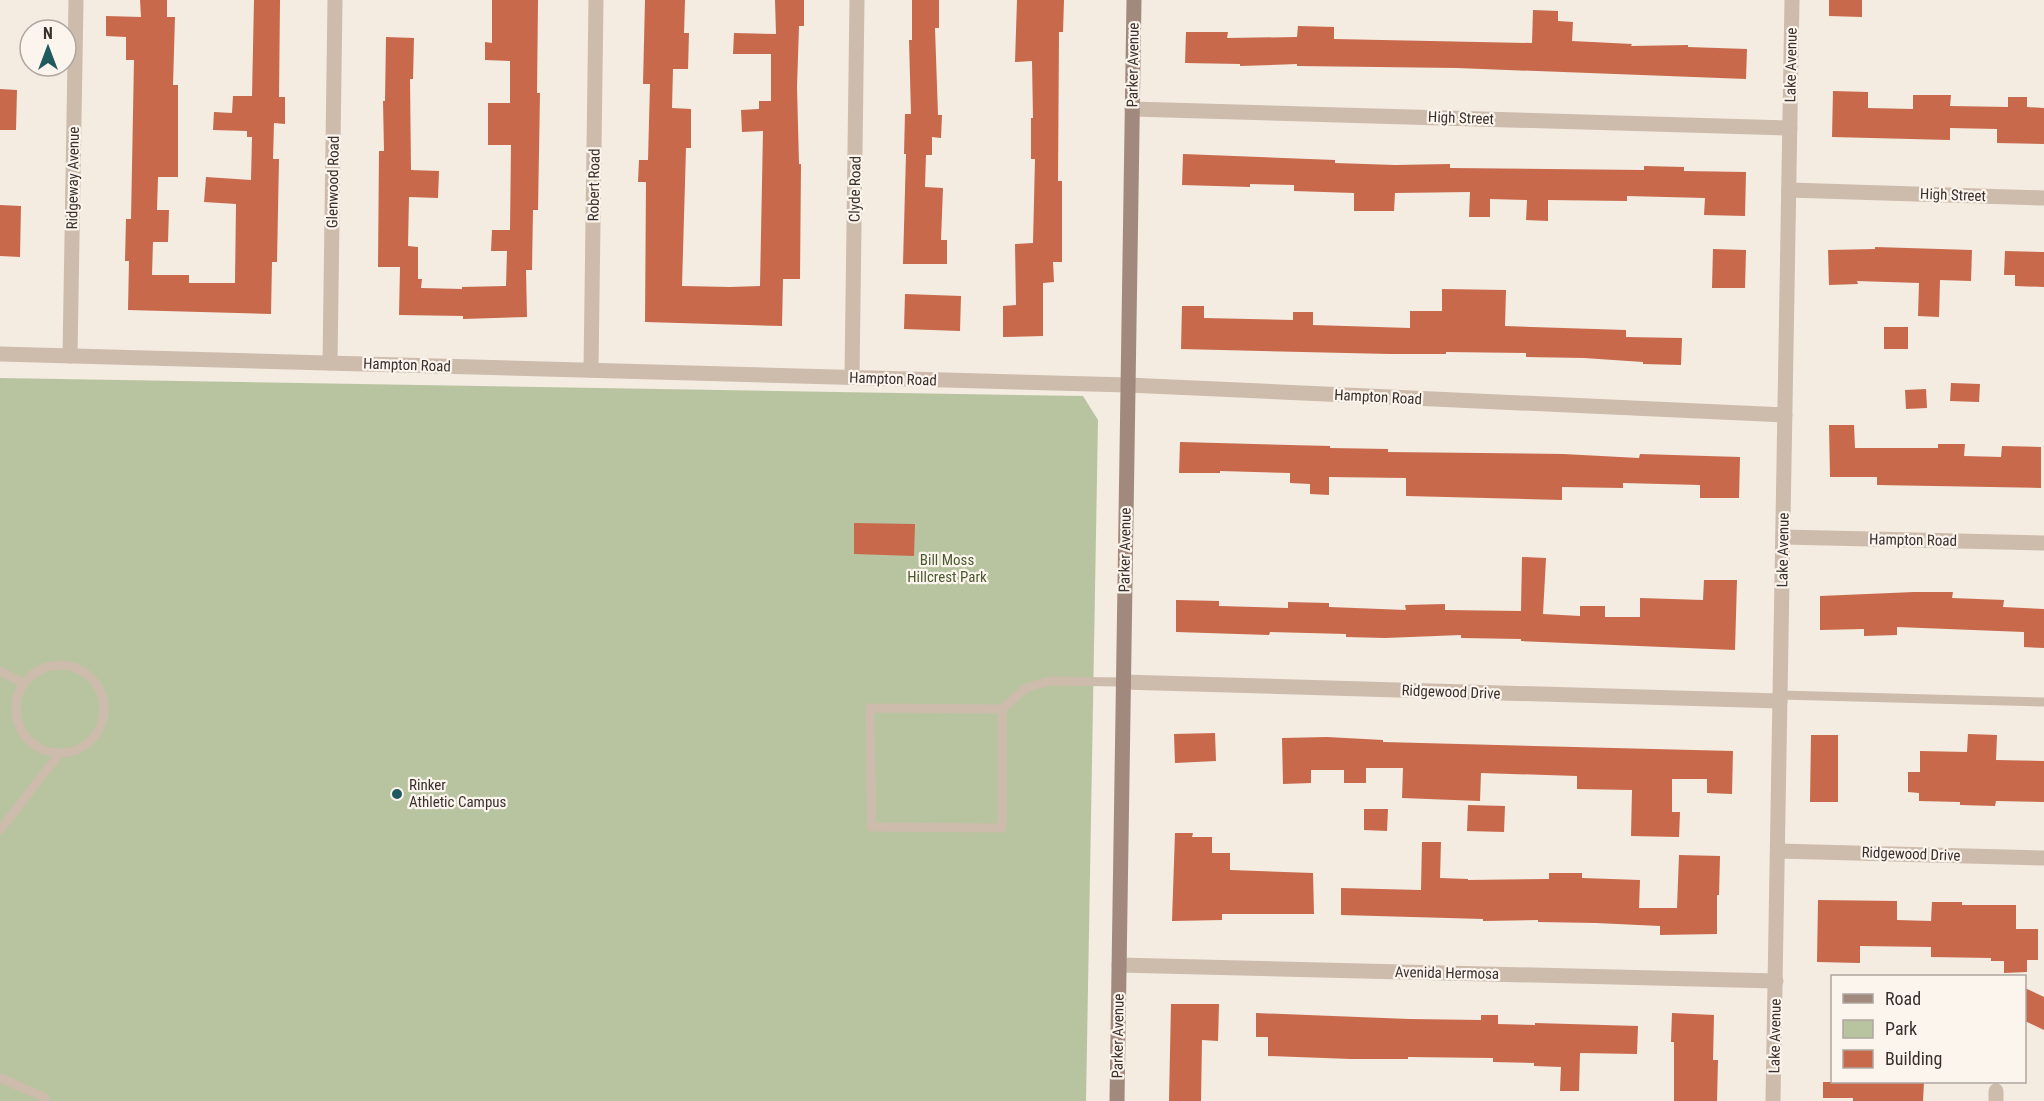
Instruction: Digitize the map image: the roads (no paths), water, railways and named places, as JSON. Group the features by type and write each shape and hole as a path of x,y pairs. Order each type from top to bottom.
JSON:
{"street":[{"name":"Ridgeway Avenue","path":"70,356 76,0"},
{"name":"Glenwood Road","path":"330,363 335,0"},
{"name":"Robert Road","path":"591,370 596,0"},
{"name":"Clyde Road","path":"852,378 857,0"},
{"name":"Parker Avenue","path":"1117,1101 1134,0"},
{"name":"Lake Avenue","path":"1773,1101 1792,0"},
{"name":"High Street","path":"1132,109 1790,128"},
{"name":"High Street","path":"1789,190 2044,198"},
{"name":"Hampton Road","path":"0,354 1128,385 1785,415"},
{"name":"Hampton Road","path":"1783,537 2044,543"},
{"name":"Ridgewood Drive","path":"1122,682 1780,698"},
{"name":"Ridgewood Drive","path":"1778,851 2044,858"},
{"name":"Avenida Hermosa","path":"1119,964 1776,981"}],"lane":[{"path":"58,664 80,668 98,683 104,698 105,713 103,723 95,737 75,751 59,754 37,747 25,737 18,723 15,708 20,688 30,676 43,667 58,664"},
{"path":"0,671 24,684"},
{"path":"1002,709 1002,828 872,827 870,708 1002,709 1026,688 1050,681 1122,682"},
{"path":"1780,698 2044,702"},
{"path":"0,830 59,754"},
{"path":"0,1078 54,1101"}],"place":[{"name":"Rinker Athletic Campus","path":"397,794"}],"park label":[{"name":"Bill Moss Hillcrest Park","path":"947,568"}]}
